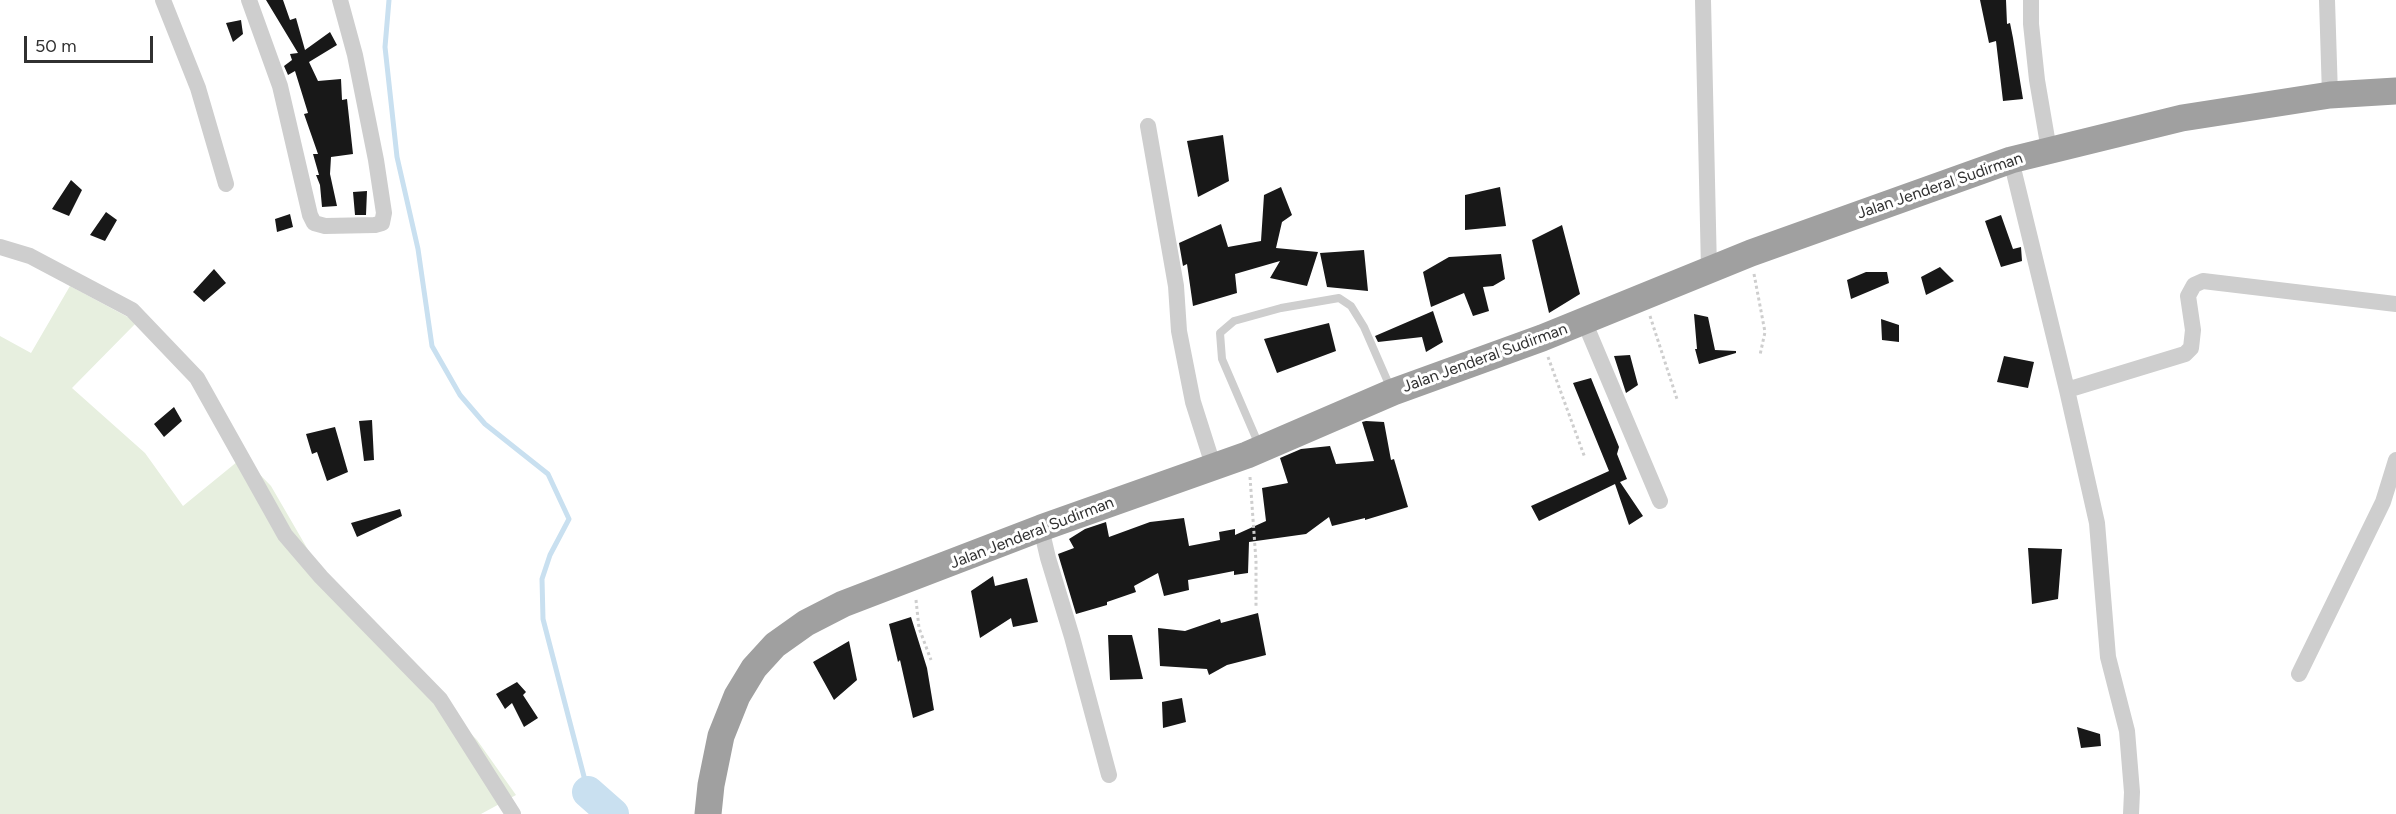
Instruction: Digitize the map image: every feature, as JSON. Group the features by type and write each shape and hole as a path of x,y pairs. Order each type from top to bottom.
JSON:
{"highway":[{"name":"Jalan Jenderal Sudirman","path":"708,814 711,785 721,736 737,696 754,668 775,645 806,623 843,604 1041,528 1253,451 1393,392 1542,338 1751,253 2011,160 2182,118 2330,95 2396,92"}],"street":[{"path":"163,0 198,88 226,184"},
{"path":"249,0 280,86 309,215 314,223 325,226 375,225 382,223 384,213 376,160 357,65 340,0"},
{"path":"1703,0 1709,270"},
{"path":"2031,0 2037,80 2049,150"},
{"path":"2326,0 2330,95"},
{"path":"1148,126 1176,286 1179,331 1193,402 1213,465"},
{"path":"2011,160 2097,523 2108,657 2127,731 2132,792 2130,814"},
{"path":"0,247 30,256 132,310 197,378 285,535 321,577 440,699 513,814"},
{"path":"2067,390 2185,354 2191,348 2193,330 2188,296 2194,285 2203,281 2396,304"},
{"path":"1584,321 1660,501"},
{"path":"2298,674 2384,502 2396,460"},
{"path":"1041,528 1055,586 1076,648 1109,775"}],"lane":[{"path":"1253,451 1222,358 1220,333 1234,321 1281,308 1339,298 1352,306 1393,392"}],"path":[{"path":"1751,253 1765,332 1760,355"},
{"path":"1644,297 1677,399"},
{"path":"1542,338 1585,458"},
{"path":"1253,451 1256,607"},
{"path":"915,577 919,628 931,660"}],"green space":[{"path":"70,286 137,322 72,388 145,453 183,506 243,457 271,486 336,598 477,740 516,795 481,814 0,814 0,336 31,353"}],"building":[{"path":"266,0 283,0 290,20 296,18 305,50 330,32 337,45 309,62 318,81 341,79 342,100 347,99 353,154 331,157 330,174 337,206 322,207 320,185 316,175 319,175 313,154 318,154 304,114 308,113 295,71 288,75 284,66 292,60 290,54 298,53"},
{"path":"1980,0 2006,0 2007,24 2010,23 2023,99 2003,101 1996,41 1989,43"},
{"path":"241,20 243,34 233,42 226,23"},
{"path":"1223,135 1229,181 1198,197 1187,141"},
{"path":"71,180 82,190 69,216 52,209"},
{"path":"1281,187 1292,215 1282,222 1276,248 1318,252 1307,286 1270,278 1280,261 1235,274 1237,293 1193,306 1187,264 1183,266 1179,243 1221,224 1228,247 1261,241 1264,195"},
{"path":"1500,187 1506,226 1465,230 1465,195"},
{"path":"367,191 366,215 355,215 353,192"},
{"path":"106,212 117,220 105,241 90,235"},
{"path":"290,214 293,227 277,232 275,219"},
{"path":"2001,215 2013,249 2021,247 2022,261 2001,267 1985,221"},
{"path":"1562,225 1580,294 1549,313 1532,240"},
{"path":"1364,250 1368,291 1327,287 1320,253"},
{"path":"1501,254 1505,279 1493,286 1483,287 1489,311 1473,316 1464,293 1431,307 1423,272 1449,257"},
{"path":"1940,267 1954,281 1926,295 1921,277"},
{"path":"214,269 226,283 204,302 193,292"},
{"path":"1866,272 1887,272 1889,283 1851,299 1847,280"},
{"path":"1433,311 1443,342 1426,352 1422,337 1378,342 1375,336"},
{"path":"1694,314 1708,317 1715,350 1736,351 1736,353 1699,364 1695,349 1697,349"},
{"path":"1881,319 1899,325 1899,342 1882,340"},
{"path":"1329,323 1336,351 1277,373 1264,339"},
{"path":"1630,355 1638,385 1626,393 1614,356"},
{"path":"2004,356 2034,362 2028,388 1997,382"},
{"path":"1591,378 1619,447 1617,454 1627,479 1620,482 1643,516 1629,525 1615,484 1539,521 1531,506 1609,471 1573,383"},
{"path":"174,407 182,421 164,437 154,424"},
{"path":"372,420 374,460 364,461 359,421"},
{"path":"1362,422 1384,422 1391,460 1394,459 1408,507 1365,520 1365,518 1332,526 1329,517 1306,534 1249,542 1248,573 1234,575 1234,571 1188,580 1189,590 1164,596 1158,573 1134,586 1136,592 1107,602 1107,605 1076,614 1058,554 1074,548 1069,539 1085,529 1106,522 1109,537 1150,522 1184,518 1189,546 1220,540 1219,532 1235,529 1235,535 1266,521 1262,488 1288,483 1280,458 1301,449 1330,446 1336,464 1374,461"},
{"path":"335,427 348,472 327,481 317,452 312,454 306,434"},
{"path":"400,509 402,516 357,537 351,523"},
{"path":"2028,548 2062,549 2058,599 2032,604"},
{"path":"993,576 995,586 1027,578 1038,622 1013,627 1011,618 980,638 971,591"},
{"path":"1258,613 1266,655 1227,665 1209,675 1207,669 1160,666 1158,628 1185,631 1220,619 1221,623"},
{"path":"911,617 927,668 934,710 913,718 889,624"},
{"path":"1108,635 1132,635 1143,679 1110,680"},
{"path":"849,641 857,680 834,700 813,662"},
{"path":"517,682 526,692 523,695 538,718 524,727 512,703 505,709 496,694"},
{"path":"1182,698 1186,722 1163,728 1162,702"},
{"path":"2077,727 2100,734 2101,746 2081,748"}],"waterway":[{"path":"389,0 385,47 397,157 418,249 432,346 460,395 485,424 548,474 569,519 550,555 542,579 543,619 588,792"},
{"path":"588,792 613,814"}]}
